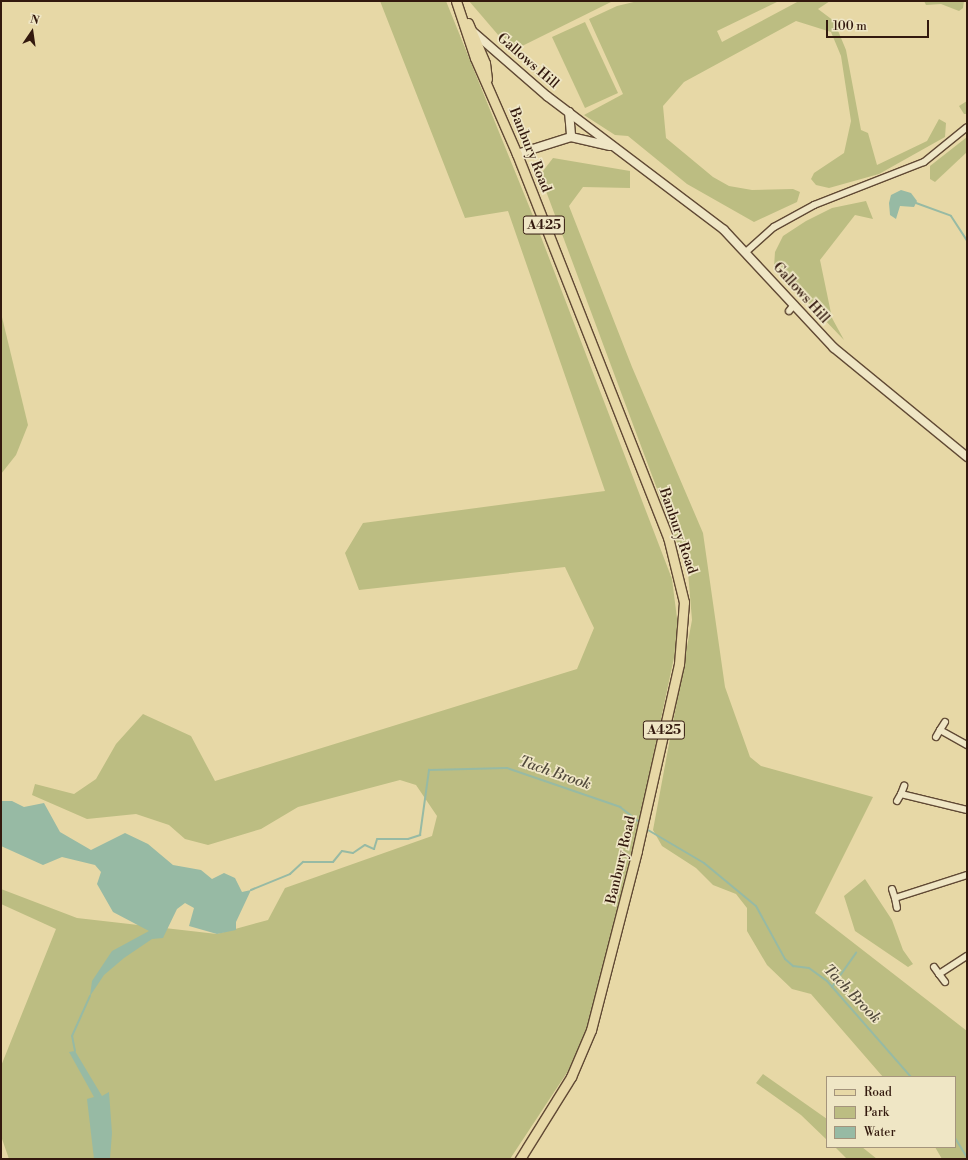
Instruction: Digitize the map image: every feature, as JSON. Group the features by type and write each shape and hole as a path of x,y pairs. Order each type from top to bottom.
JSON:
{"main road":[{"name":"Banbury Road","path":"456,1 470,28 484,63 487,81"},
{"name":"Banbury Road","path":"456,1 472,51 487,81 517,154 673,549 682,585 685,618 679,664 655,775 591,1030 571,1077 520,1159"}],"street":[{"name":"Gallows Hill","path":"470,28 547,96 715,222 747,251 791,309 886,394 967,457"},
{"path":"517,154 571,137 569,112"},
{"path":"747,251 774,227 814,205 924,162 967,127"},
{"name":"Gallows Hill","path":"571,137 615,147"},
{"path":"936,737 945,722"},
{"path":"940,730 967,744"},
{"path":"897,801 904,786"},
{"path":"901,794 967,810"},
{"path":"895,898 967,875"},
{"path":"892,889 897,908"},
{"path":"939,974 967,956"},
{"path":"934,967 945,982"}],"green space":[{"path":"380,1 446,1 533,216 672,579 679,634 641,813 587,1030 568,1071 510,1159 9,1159 1,1136 1,1066 56,929 1,904 1,889 77,918 217,934 268,920 285,888 432,836 437,816 416,785 400,780 298,807 261,829 208,845 185,839 169,825 136,814 87,819 32,795 35,784 74,794 96,779 116,744 143,714 191,736 215,781 577,669 594,628 565,567 359,590 345,553 363,523 605,491 508,211 465,218"},
{"path":"469,1 613,1 512,51"},
{"path":"638,1 779,1 717,31 722,42 799,1 830,1 818,9 834,21 846,50 861,130 868,133 877,165 927,141 939,119 946,123 945,137 879,174 829,188 816,185 811,179 814,173 844,153 851,121 841,56 831,32 796,21 684,82 663,106 666,138 713,177 729,186 752,190 793,189 800,192 797,202 754,222 687,184 628,136 615,135 584,115 623,94 589,19 617,6"},
{"path":"924,1 964,1 963,8 959,11 941,4 926,5"},
{"path":"585,22 618,93 585,108 552,37"},
{"path":"967,101 967,114 964,114 959,106"},
{"path":"967,137 967,152 935,182 930,179 930,166"},
{"path":"553,158 630,171 630,188 583,187 569,206 632,367 703,533 725,687 750,757 761,766 873,797 815,913 967,1031 967,1159 942,1159 936,1148 956,1148 956,1076 882,1076 811,994 792,989 767,965 747,931 747,908 736,894 713,885 696,868 662,846 653,830 692,620 688,572 540,175"},
{"path":"866,201 873,219 855,215 820,260 832,318 844,340 774,267 775,252 783,236 806,221 832,208"},
{"path":"1,313 28,425 16,455 1,474"},
{"path":"865,879 892,920 903,950 913,964 908,967 855,931 844,896"},
{"path":"763,1074 826,1118 826,1139 801,1115 756,1083"},
{"path":"836,1148 863,1148 877,1159 847,1159"}],"water":[{"path":"901,190 911,193 917,201 914,207 900,206 896,219 890,215 889,203 891,195"},
{"path":"1,801 12,801 24,807 44,803 60,832 91,850 125,833 148,844 173,865 201,870 212,879 224,873 235,878 242,892 251,890 236,922 236,930 217,934 189,926 194,908 185,903 177,909 163,938 152,939 124,958 104,975 90,996 92,981 112,951 149,931 113,912 97,884 101,872 95,865 62,857 43,865 1,846"},
{"path":"75,1051 102,1096 109,1092 112,1133 110,1159 94,1159 87,1099 94,1097 69,1052"}],"waterway":[{"path":"916,203 951,216 967,241"},
{"name":"Tach Brook","path":"251,890 290,874 303,862 333,862 342,851 353,853 365,845 374,849 377,839 408,839 420,835 429,770 507,768 620,807 638,821"},
{"name":"Tach Brook","path":"648,830 704,863 756,906 785,959 793,966 809,968 827,981 910,1076"},
{"path":"832,987 856,953"},
{"path":"75,1051 72,1036 90,996"},
{"name":"Tach Brook","path":"956,1140 967,1157"}]}
